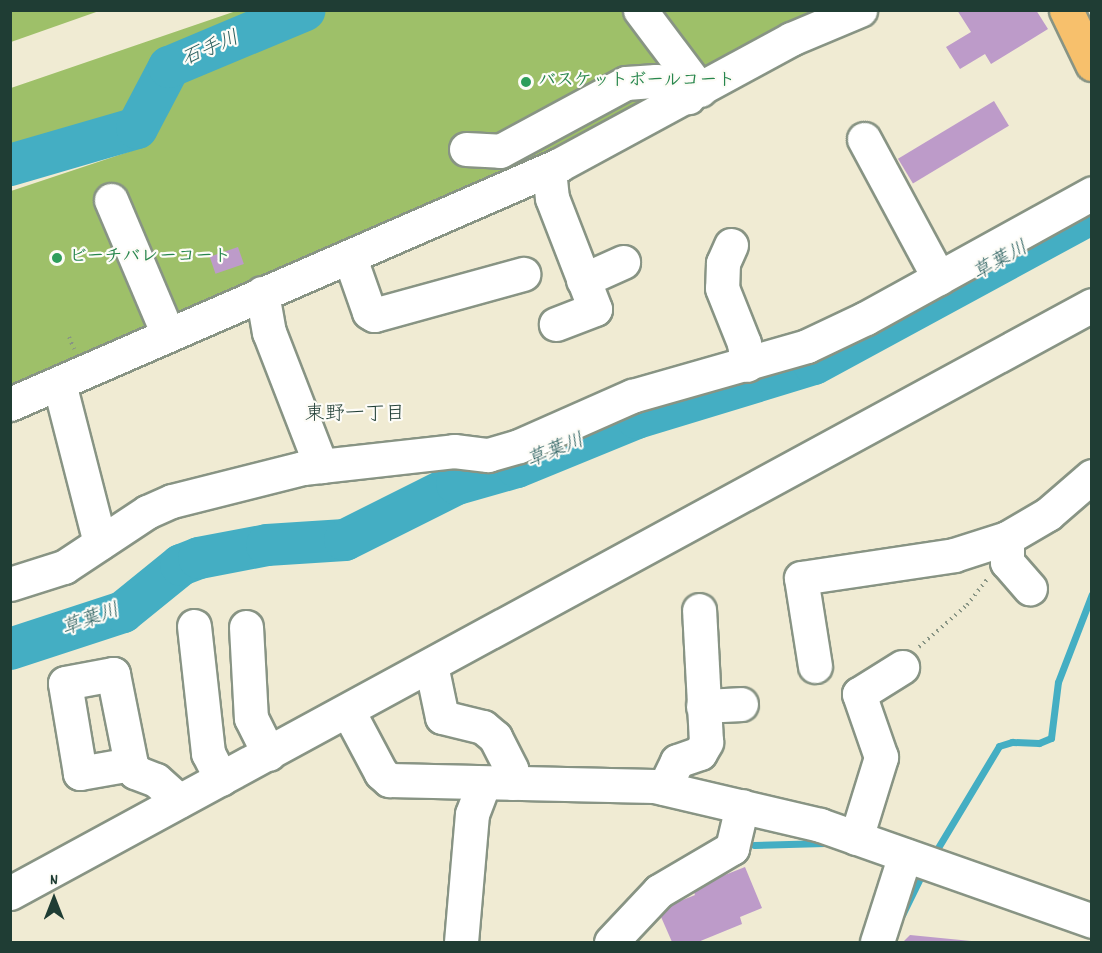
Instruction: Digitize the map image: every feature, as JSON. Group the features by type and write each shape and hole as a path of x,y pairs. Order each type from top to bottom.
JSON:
{"main road":[{"path":"1066,10 1092,64"}],"street":[{"path":"640,10 694,94"},
{"path":"10,404 168,333 350,258 549,170 694,94 791,39 860,10"},
{"path":"466,149 500,151 626,83 656,81 694,94"},
{"path":"861,149 939,278"},
{"path":"549,170 552,198 595,309 556,324"},
{"path":"12,574 64,567 147,512 172,501 261,477 321,466 454,451 488,455 519,446 632,396 807,346 939,278 1092,193"},
{"path":"111,200 168,333"},
{"path":"731,244 723,263 722,288 744,343 747,365"},
{"path":"350,258 369,312 374,315 523,274"},
{"path":"583,280 623,262"},
{"path":"261,293 269,332 321,466"},
{"path":"15,882 268,754 1092,305"},
{"path":"59,383 100,543"},
{"path":"815,666 801,578 954,555 1007,538 1048,514 1067,493 1092,476"},
{"path":"1007,538 1007,562 1030,588"},
{"path":"664,788 676,761 700,753 706,742 699,610"},
{"path":"220,779 208,753 233,627 251,718 268,754"},
{"path":"431,665 442,717 483,727 495,736 511,769 472,814 475,909 461,942"},
{"path":"856,838 881,757 859,694 902,667"},
{"path":"703,706 741,704"},
{"path":"348,711 381,773 389,780 610,783 664,788 742,806 856,838 1092,921"},
{"path":"131,764 135,772 156,780 179,801"},
{"path":"611,942 659,891 732,849 742,806"},
{"path":"877,942 905,855"}],"path":[{"path":"902,667 903,658 951,621 982,587 1007,538"}],"green space":[{"path":"11,10 99,10 99,11 11,42"},
{"path":"236,11 814,11 704,69 634,116 11,395 11,191 146,146 11,181 11,88"}],"building":[{"path":"957,10 1036,10 1048,29 991,64 985,54 960,69 946,47 971,32"},
{"path":"994,101 1009,126 913,184 898,159"},
{"path":"238,247 244,264 215,274 210,257"},
{"path":"745,867 762,908 740,917 742,924 698,942 672,942 658,910 695,895 692,888"},
{"path":"910,935 971,941 971,942 903,942"}],"waterway":[{"name":"石手川","path":"10,165 137,128 169,67 305,10"},
{"name":"草葉川","path":"10,649 123,612 181,565 199,558 267,545 345,540 457,484 517,467 637,418 814,364 1092,213"},
{"path":"933,856 999,746 1012,742 1039,743 1051,738 1058,682 1092,594"},
{"path":"754,845 825,843"},
{"path":"902,915 922,874"}],"place":[{"name":"バスケットボールコート","path":"526,82"},
{"name":"ビーチバレーコート","path":"57,258"}],"district":[{"name":"東野一丁目","path":"355,415"}]}
